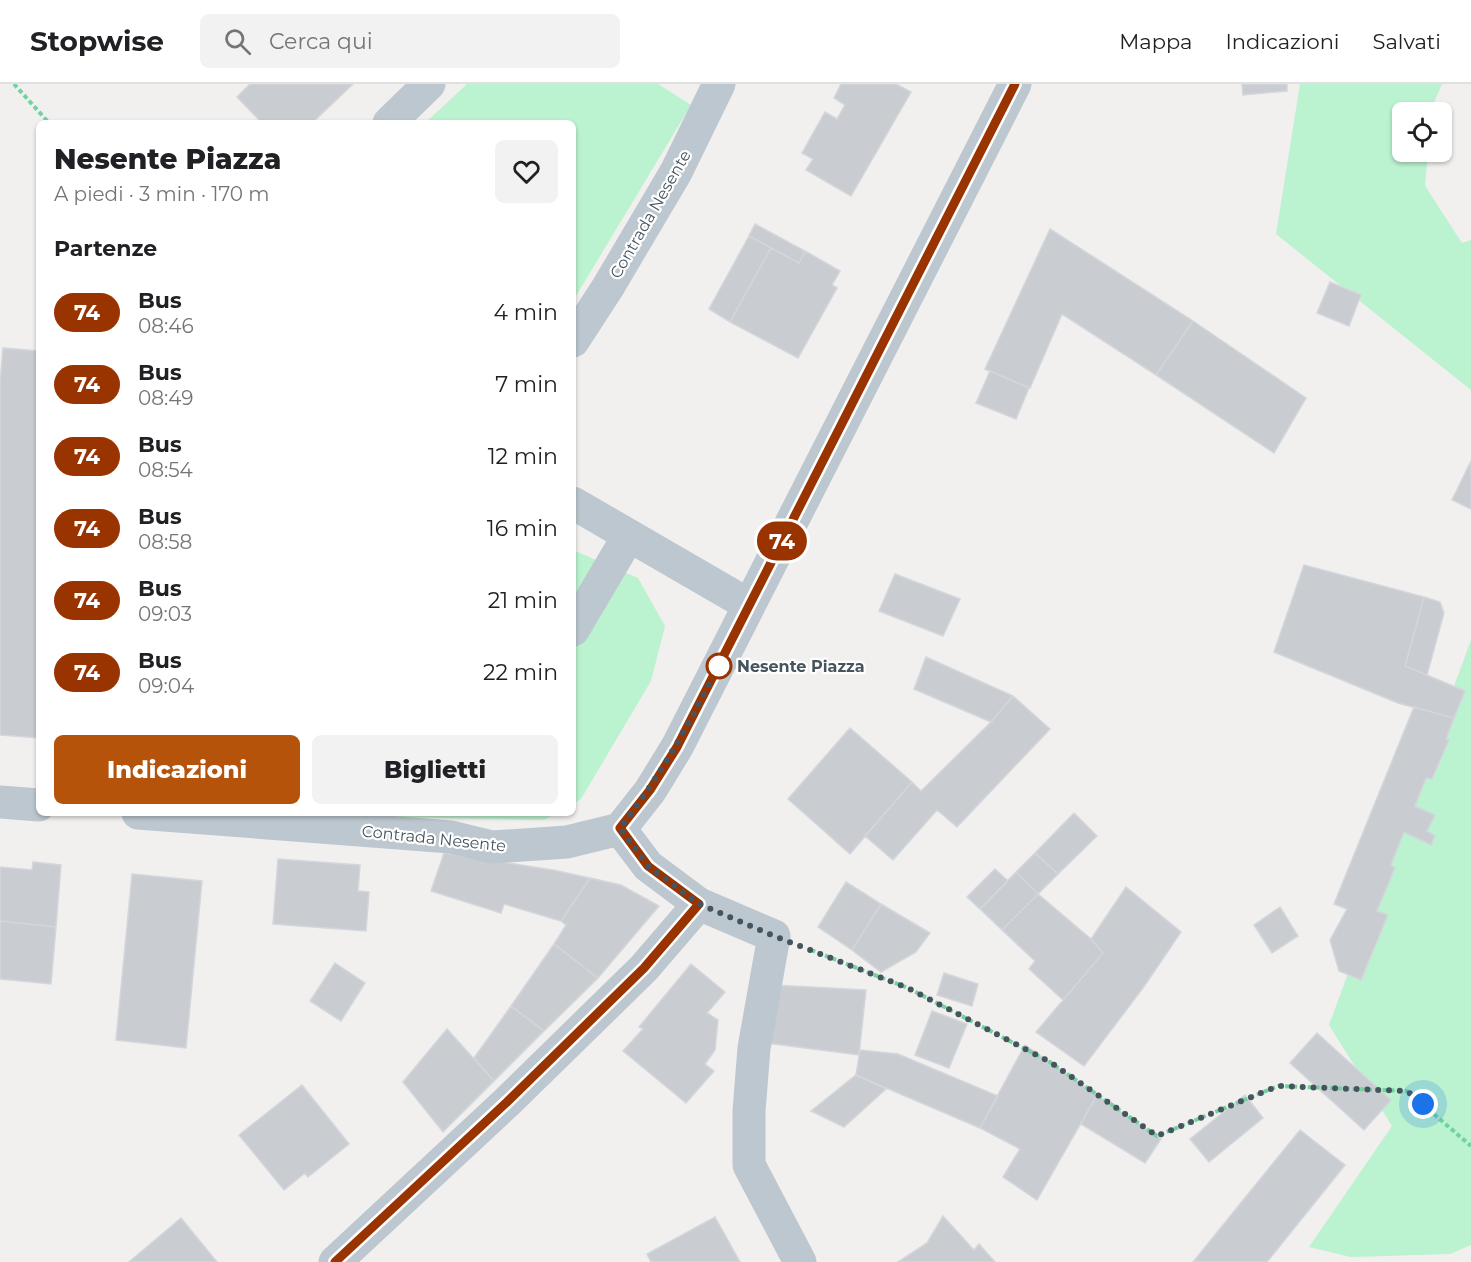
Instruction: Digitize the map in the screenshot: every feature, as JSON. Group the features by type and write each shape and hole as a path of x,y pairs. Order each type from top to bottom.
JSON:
{"street":[{"path":"392,120 429,84"},
{"name":"Contrada Nesente","path":"576,336 608,288 676,172 719,84"},
{"path":"800,1262 749,1165 749,1111 754,1048 774,936 699,904 648,866 620,828 650,790 677,747 1015,84"},
{"path":"576,505 749,605"},
{"path":"576,625 628,537"},
{"path":"0,802 36,805"},
{"name":"Contrada Nesente","path":"218,816 458,825 492,847 567,842 620,828"},
{"path":"335,1262 507,1102 635,977 699,904"}],"path":[{"path":"14,84 47,120"},
{"path":"774,936 908,988 1050,1062 1157,1136 1278,1086 1407,1091 1471,1146"}],"green space":[{"path":"467,84 658,84 691,105 576,296 576,120 428,120"},
{"path":"1300,84 1442,84 1434,102 1392,102 1392,162 1427,162 1425,186 1462,243 1471,240 1471,390 1276,234"},
{"path":"576,551 638,578 665,626 651,681 581,799 576,802"},
{"path":"1471,640 1471,1245 1450,1254 1351,1257 1309,1247 1392,1126 1329,1025"},
{"path":"389,816 551,816 544,820"}],"building":[{"path":"250,84 353,84 315,120 259,120 237,97"},
{"path":"841,84 896,84 911,92 851,196 806,170 813,159 802,153 825,112 837,119 845,105 834,98"},
{"path":"1242,84 1287,84 1287,91 1243,95"},
{"path":"755,224 805,251 799,263 749,236"},
{"path":"1050,229 1193,321 1156,375 1062,314 1030,388 985,369"},
{"path":"749,236 771,248 730,322 709,309"},
{"path":"771,248 799,263 805,251 840,271 832,285 837,288 798,358 730,322"},
{"path":"1330,282 1361,295 1349,326 1317,313"},
{"path":"1193,321 1306,398 1274,453 1156,375"},
{"path":"3,348 36,351 36,738 0,735 0,383"},
{"path":"990,371 1029,388 1016,419 976,403"},
{"path":"1471,461 1471,509 1452,500"},
{"path":"1304,565 1424,597 1405,666 1465,691 1454,718 1398,703 1274,652"},
{"path":"895,574 960,599 943,636 879,611"},
{"path":"1424,597 1440,602 1444,613 1427,675 1405,666"},
{"path":"926,657 1013,696 991,722 914,689"},
{"path":"1013,696 1050,729 957,827 937,810 893,860 865,836 912,782 921,791 991,722"},
{"path":"1414,707 1454,718 1446,739 1449,740 1432,779 1426,778 1415,806 1435,815 1427,831 1435,836 1431,845 1404,832 1391,865 1395,868 1377,911 1388,915 1361,980 1339,971 1330,940 1347,909 1334,904"},
{"path":"850,728 912,782 850,854 788,799"},
{"path":"1074,813 1097,836 1058,874 1035,853"},
{"path":"444,853 590,878 561,921 504,904 501,913 431,891"},
{"path":"1035,853 1058,874 1038,894 1016,872"},
{"path":"278,859 360,865 358,891 369,892 366,931 273,924"},
{"path":"33,862 61,865 56,927 0,921 0,867 32,870"},
{"path":"995,869 1008,881 980,909 967,897"},
{"path":"1016,872 1038,894 1002,930 980,909"},
{"path":"132,874 202,881 186,1048 116,1040"},
{"path":"590,878 621,885 659,906 598,978 554,944 566,925 561,921"},
{"path":"846,882 881,904 852,950 818,927"},
{"path":"1126,887 1181,932 1143,988 1084,1066 1036,1032 1103,953 1091,939"},
{"path":"1038,894 1091,939 1103,953 1063,1000 1029,969 1035,961 1002,930"},
{"path":"881,904 930,933 916,952 881,972 852,950"},
{"path":"1280,907 1298,936 1272,953 1254,925"},
{"path":"0,921 56,927 51,984 0,979"},
{"path":"554,944 598,978 544,1031 511,1006"},
{"path":"335,963 365,983 341,1021 310,1001"},
{"path":"691,964 725,992 707,1013 718,1020 715,1050 705,1064 714,1071 686,1103 623,1051 643,1029 639,1027"},
{"path":"944,973 978,984 972,1006 937,995"},
{"path":"773,985 866,990 859,1055 767,1043"},
{"path":"511,1006 544,1031 494,1081 474,1058"},
{"path":"932,1011 967,1024 949,1068 915,1055"},
{"path":"447,1029 494,1081 443,1132 403,1082"},
{"path":"1317,1033 1391,1100 1364,1130 1290,1063"},
{"path":"1025,1045 1097,1095 1037,1200 1003,1177 1020,1149 980,1128"},
{"path":"860,1050 898,1054 998,1096 980,1128 856,1075"},
{"path":"856,1075 886,1089 844,1127 811,1111"},
{"path":"302,1085 349,1144 308,1177 305,1173 284,1190 239,1135"},
{"path":"1097,1095 1161,1139 1145,1163 1081,1124"},
{"path":"1245,1095 1263,1118 1209,1162 1190,1139"},
{"path":"1300,1130 1345,1165 1267,1262 1193,1262"},
{"path":"943,1216 974,1250 979,1244 995,1262 898,1262 927,1243"},
{"path":"715,1217 740,1262 651,1262 647,1254"},
{"path":"181,1218 217,1262 129,1262"}],"bus line":[{"name":"74","path":"335,1262 507,1102 644,968 699,904 648,866 620,828 650,790 677,747 1015,84"}],"place":[{"name":"Nesente Piazza","path":"719,666"}],"route":[{"path":"719,666 721,661 677,747 650,790 620,828 648,866 699,904 908,988 1050,1062 1157,1136 1278,1086 1407,1091 1423,1104"}]}
